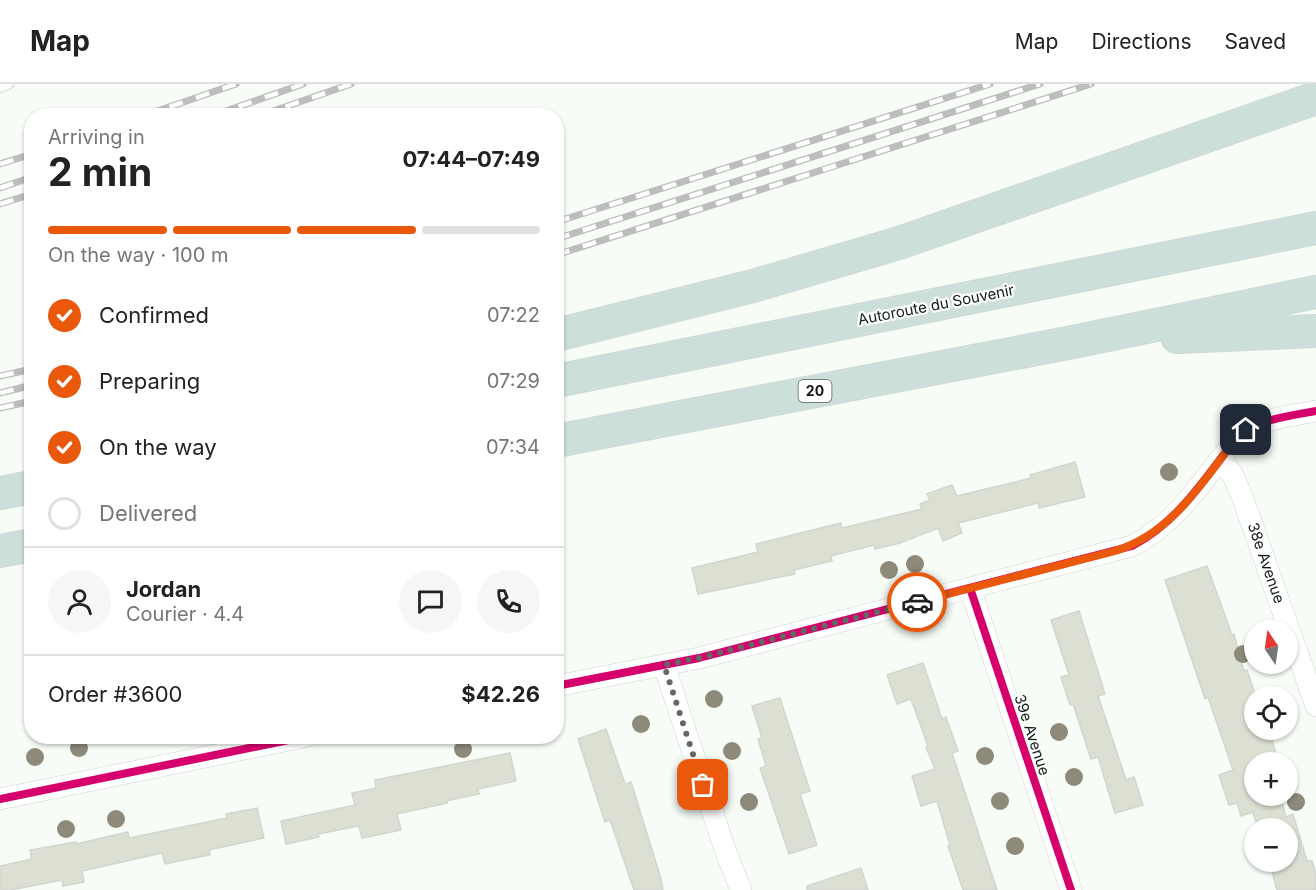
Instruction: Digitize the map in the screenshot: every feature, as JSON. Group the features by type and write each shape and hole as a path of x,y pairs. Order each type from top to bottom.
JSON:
{"highway":[{"path":"564,333 753,286 899,243 1316,98"},
{"path":"1084,276 1316,208"},
{"name":"Autoroute du Souvenir","path":"564,379 1316,228"},
{"name":"20","path":"564,439 1073,342 1316,292"},
{"path":"1073,342 1316,331"},
{"path":"0,493 24,488"},
{"path":"0,551 24,546"}],"street":[{"path":"564,684 699,658 1132,546 1169,521 1238,436 1270,419 1316,411"},
{"name":"38e Avenue","path":"1218,461 1232,473 1238,485 1316,706"},
{"name":"39e Avenue","path":"970,588 1071,890"},
{"path":"664,665 724,847 741,890"},
{"path":"0,799 269,744"}],"lane":[{"path":"0,87 8,84"}],"building":[{"path":"1075,462 1085,497 1039,508 1038,503 958,523 962,533 943,541 938,528 900,543 875,549 874,545 831,556 832,561 794,570 795,574 698,594 692,568 758,552 756,544 841,523 842,528 922,509 920,504 930,500 927,494 952,485 957,496 1031,478 1030,475"},
{"path":"1207,566 1232,635 1234,634 1244,674 1248,674 1252,686 1244,686 1244,740 1272,740 1276,752 1244,752 1244,806 1283,806 1286,817 1293,814 1294,818 1255,818 1253,812 1241,816 1237,803 1229,805 1219,775 1233,770 1208,697 1205,699 1165,580"},
{"path":"1079,611 1105,694 1098,696 1126,780 1134,777 1143,805 1115,813 1098,757 1091,759 1073,704 1070,705 1061,677 1069,675 1051,620"},
{"path":"923,663 942,719 946,717 958,751 952,753 997,890 963,890 948,846 950,845 937,801 921,806 912,776 935,769 911,699 897,704 887,675"},
{"path":"780,698 810,791 800,794 817,845 789,854 760,768 766,766 758,739 762,738 752,706"},
{"path":"606,729 625,784 631,782 663,890 634,890 610,820 605,822 578,739"},
{"path":"510,753 516,781 478,789 479,794 446,801 447,803 397,814 401,830 362,838 359,826 318,834 319,837 286,844 281,821 355,805 352,793 376,788 375,780"},
{"path":"257,808 264,838 209,850 210,855 165,864 162,853 82,871 84,882 63,886 62,880 0,890 0,866 32,859 30,850 76,842 76,844 128,832 129,838 227,818 226,814"},
{"path":"1298,831 1307,861 1312,861 1316,874 1316,890 1277,890 1272,872 1298,872"},
{"path":"861,868 868,890 807,890 807,886"}],"railway":[{"path":"166,108 236,84"},
{"path":"235,108 303,84"},
{"path":"282,108 351,84"},
{"path":"564,219 990,84"},
{"path":"564,236 1040,84"},
{"path":"564,252 1091,84"},
{"path":"0,164 24,156"},
{"path":"0,188 24,180"},
{"path":"0,204 24,196"},
{"path":"0,376 24,371"},
{"path":"0,393 24,387"},
{"path":"0,408 24,403"}],"cycle path":[{"path":"564,684 699,658 1132,546 1149,536 1178,511 1238,436 1265,422 1316,411"},
{"path":"970,588 1071,890"},
{"path":"0,799 269,744"}],"way so far":[{"path":"703,785 664,665 917,602"}],"route":[{"path":"917,602 1132,546 1169,521 1238,436 1246,430"}]}
